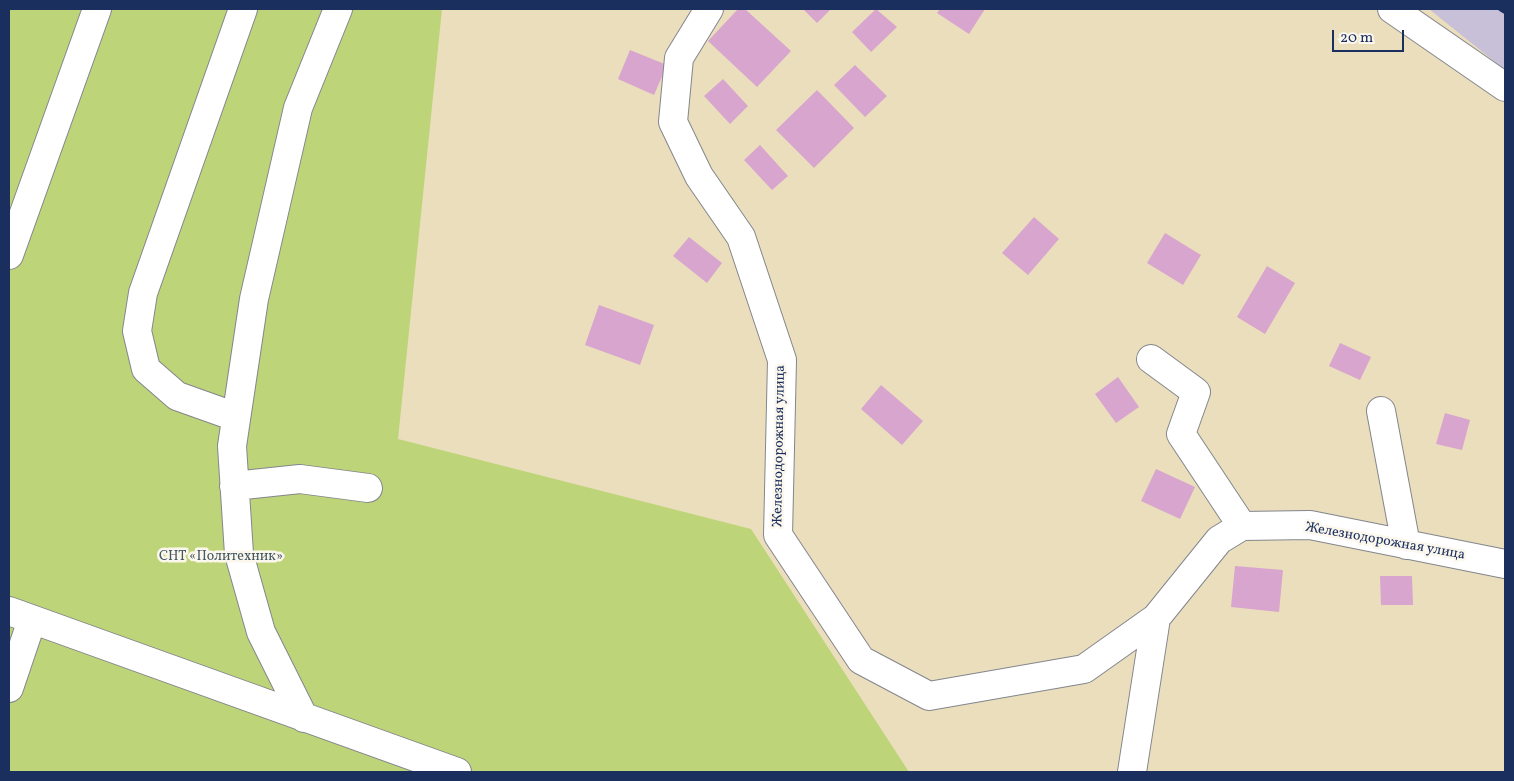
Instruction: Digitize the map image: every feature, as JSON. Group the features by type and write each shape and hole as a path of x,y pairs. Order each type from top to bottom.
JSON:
{"street":[{"path":"9,255 97,9"},
{"path":"236,417 177,396 146,369 137,331 143,293 243,9"},
{"path":"304,718 262,632 238,554 232,446 254,299 298,108 338,9"},
{"name":"Железнодорожная улица","path":"709,9 679,58 673,122 699,176 741,237 782,360 778,535 861,660 928,696 1084,669 1156,618 1219,540 1242,526 1310,526 1505,564"},
{"path":"1392,9 1505,87"},
{"path":"1151,360 1196,392 1181,434 1242,526"},
{"path":"1381,411 1406,545"},
{"path":"234,486 300,479 368,488"},
{"path":"9,688 21,616 457,772"},
{"path":"1132,772 1156,618"}],"shaded area":[{"path":"1429,9 1505,9 1505,70"}],"green space":[{"name":"СНТ «Политехник»","path":"9,9 442,9 398,439 751,529 909,772 9,772"}],"building":[{"path":"738,9 745,9 791,51 757,87 708,41"},
{"path":"803,9 831,9 817,23"},
{"path":"876,9 897,27 871,52 852,32"},
{"path":"940,9 985,9 969,34 937,13"},
{"path":"630,50 667,65 654,95 618,79"},
{"path":"855,65 887,96 865,117 834,85"},
{"path":"723,79 748,106 730,124 704,96"},
{"path":"817,90 854,128 814,168 776,130"},
{"path":"760,145 788,176 772,190 744,160"},
{"path":"1034,217 1059,239 1028,275 1002,253"},
{"path":"1165,233 1201,255 1183,285 1147,263"},
{"path":"689,237 722,263 707,283 673,256"},
{"path":"1267,266 1295,283 1265,334 1237,317"},
{"path":"599,305 654,325 640,365 585,345"},
{"path":"1340,343 1371,357 1360,380 1329,366"},
{"path":"1118,377 1139,407 1116,423 1095,394"},
{"path":"881,385 923,421 902,445 861,409"},
{"path":"1445,413 1470,420 1462,450 1436,444"},
{"path":"1156,469 1195,487 1180,519 1141,501"},
{"path":"1235,566 1283,570 1279,612 1231,607"},
{"path":"1380,576 1412,576 1413,605 1381,605"}],"railway":[{"path":"1500,9 1505,12"}]}
